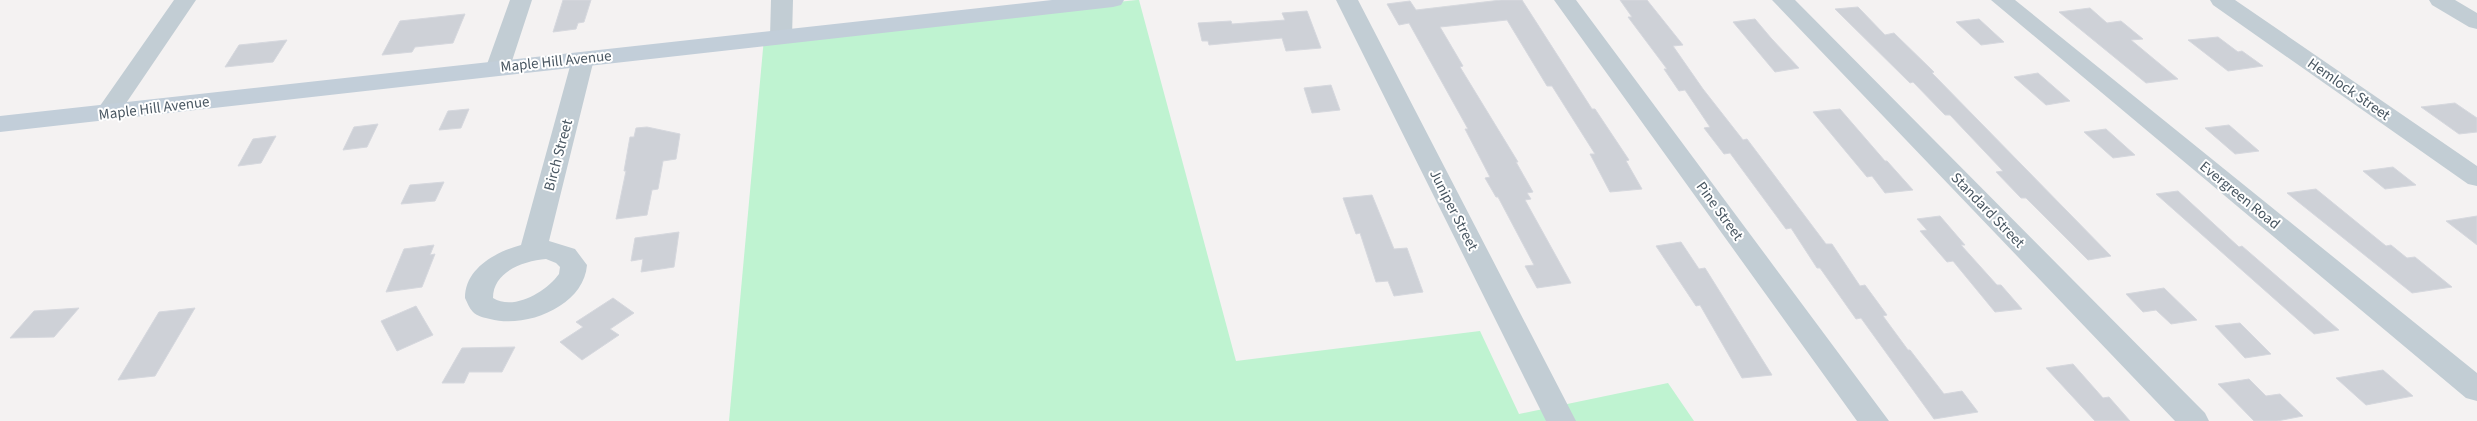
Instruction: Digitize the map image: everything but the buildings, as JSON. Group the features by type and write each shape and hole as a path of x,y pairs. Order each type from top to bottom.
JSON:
{"street":[{"path":"108,113 185,0"},
{"path":"498,68 521,0"},
{"path":"781,37 782,0"},
{"name":"Maple Hill Avenue","path":"0,124 1113,0"},
{"name":"Juniper Street","path":"1346,0 1561,421"},
{"name":"Pine Street","path":"1565,0 1874,421"},
{"name":"Standard Street","path":"1783,0 2194,421"},
{"name":"Evergreen Road","path":"2002,0 2477,390"},
{"name":"Hemlock Street","path":"2222,0 2477,178"},
{"path":"2440,0 2477,22"},
{"name":"Birch Street","path":"533,251 583,59"}],"green space":[{"path":"1139,0 1236,361 1480,331 1519,414 1668,383 1694,421 729,421 764,38"}]}
